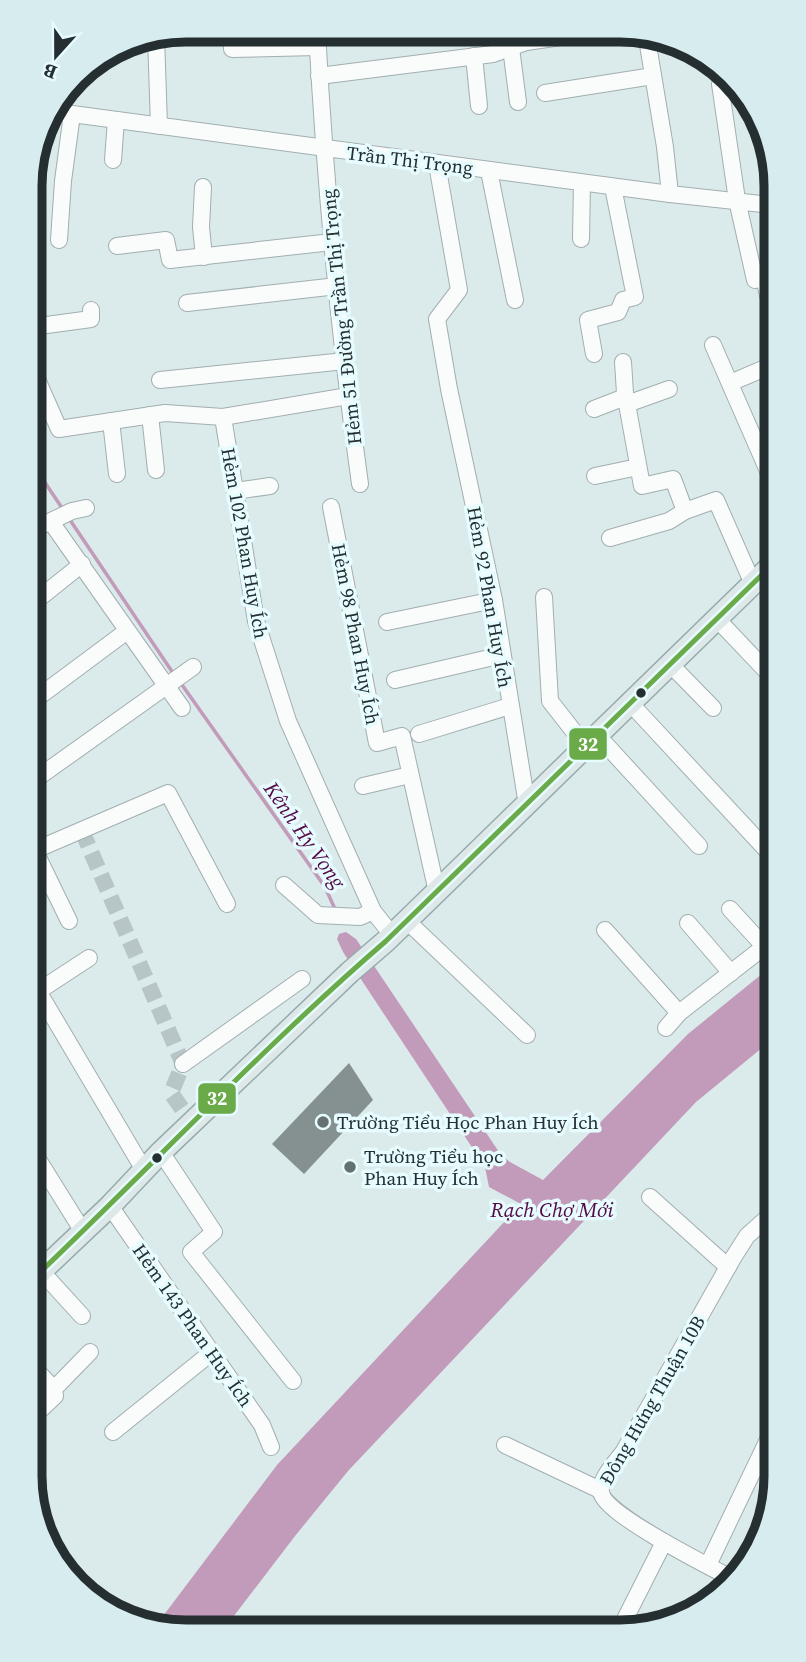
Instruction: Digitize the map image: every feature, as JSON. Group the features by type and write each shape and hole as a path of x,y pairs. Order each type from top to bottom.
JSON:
{"main road":[{"path":"42,1271 110,1206 161,1152 437,892 764,573"}],"street":[{"path":"232,42 232,49 292,42"},
{"name":"Hẻm 51 Đường Trần Thị Trọng","path":"317,42 332,242 360,484"},
{"path":"319,76 493,54 526,42"},
{"path":"156,45 159,126"},
{"path":"648,45 670,194"},
{"path":"510,48 518,102"},
{"path":"474,56 479,106"},
{"path":"545,93 653,76"},
{"path":"720,84 737,200 755,280 764,278"},
{"name":"Trần Thị Trọng","path":"62,113 489,171 764,204"},
{"path":"59,240 72,114"},
{"path":"113,160 116,120"},
{"name":"Hẻm 92 Phan Huy Ích","path":"437,164 458,290 437,319 449,390 495,600 527,805"},
{"path":"489,171 515,300"},
{"path":"581,239 582,183"},
{"path":"203,187 201,227 204,257"},
{"path":"594,354 588,320 618,312 623,300 635,297 613,187"},
{"path":"117,246 166,240 170,260 332,242"},
{"path":"187,303 337,286"},
{"path":"42,326 91,319 91,310"},
{"path":"713,345 730,383 764,443"},
{"path":"160,380 345,361"},
{"path":"623,362 626,401 642,486 673,479 685,511"},
{"path":"730,383 764,368"},
{"path":"594,409 669,389"},
{"path":"42,391 59,429 165,413 223,417 348,396"},
{"path":"150,415 156,470"},
{"name":"Hẻm 102 Phan Huy Ích","path":"223,417 256,621 288,721 373,911 395,932 527,1035"},
{"path":"111,421 117,474"},
{"path":"595,476 638,467"},
{"path":"235,491 270,486"},
{"path":"610,538 669,521 685,511 716,500 753,584"},
{"name":"Hẻm 98 Phan Huy Ích","path":"331,507 377,743 402,736 437,892"},
{"path":"42,525 67,514 82,564 182,708"},
{"path":"42,596 82,564"},
{"path":"544,597 550,702 699,846"},
{"path":"387,622 495,600"},
{"path":"717,619 764,669"},
{"path":"42,694 127,631"},
{"path":"395,680 502,656"},
{"path":"671,665 713,708"},
{"path":"42,774 193,667"},
{"path":"631,704 764,847"},
{"path":"419,734 510,706"},
{"path":"363,786 410,775"},
{"path":"42,846 168,793 227,904"},
{"path":"42,865 69,921"},
{"path":"284,884 318,915 360,917 373,911"},
{"path":"730,909 764,938"},
{"path":"688,923 731,973"},
{"path":"605,930 679,1013"},
{"path":"666,1028 679,1013 764,946"},
{"path":"42,989 89,958"},
{"path":"183,1064 302,979"},
{"path":"42,1003 144,1170"},
{"path":"161,1152 214,1232 191,1252 293,1381"},
{"path":"42,1166 82,1230"},
{"path":"649,1197 727,1267"},
{"name":"Hẻm 143 Phan Huy Ích","path":"110,1206 262,1425 271,1447"},
{"name":"Đông Hưng Thuận 10B","path":"725,1574 664,1542 616,1510 604,1500 600,1490 727,1267 747,1236 764,1220"},
{"path":"42,1273 82,1315"},
{"path":"54,1389 90,1352"},
{"path":"113,1432 212,1352"},
{"path":"42,1376 54,1389 55,1396 42,1408"},
{"path":"505,1445 600,1490"},
{"path":"708,1565 764,1448"},
{"path":"625,1620 664,1542"}],"water":[{"name":"Rạch Chợ Mới","path":"346,932 356,939 501,1155 543,1180 688,1034 764,972 764,1046 696,1102 348,1471 231,1620 162,1618 277,1465 521,1204 489,1187 485,1167 343,952 337,939 339,934"}],"building":[{"name":"Trường Tiểu Học Phan Huy Ích","path":"349,1063 373,1100 304,1174 272,1144"}],"waterway":[{"name":"Kênh Hy Vọng","path":"42,478 64,511"},
{"name":"Kênh Hy Vọng","path":"68,517 175,676"},
{"name":"Kênh Hy Vọng","path":"180,682 325,887 335,909"}],"tunnel":[{"path":"82,831 183,1064 171,1093 192,1123"}],"transit line":[{"name":"32","path":"42,1270 252,1065 386,941 764,573"}],"place":[{"name":"Trường Tiểu Học Phan Huy Ích","path":"323,1122"},
{"name":"Trường Tiểu học Phan Huy Ích","path":"350,1167"}]}
